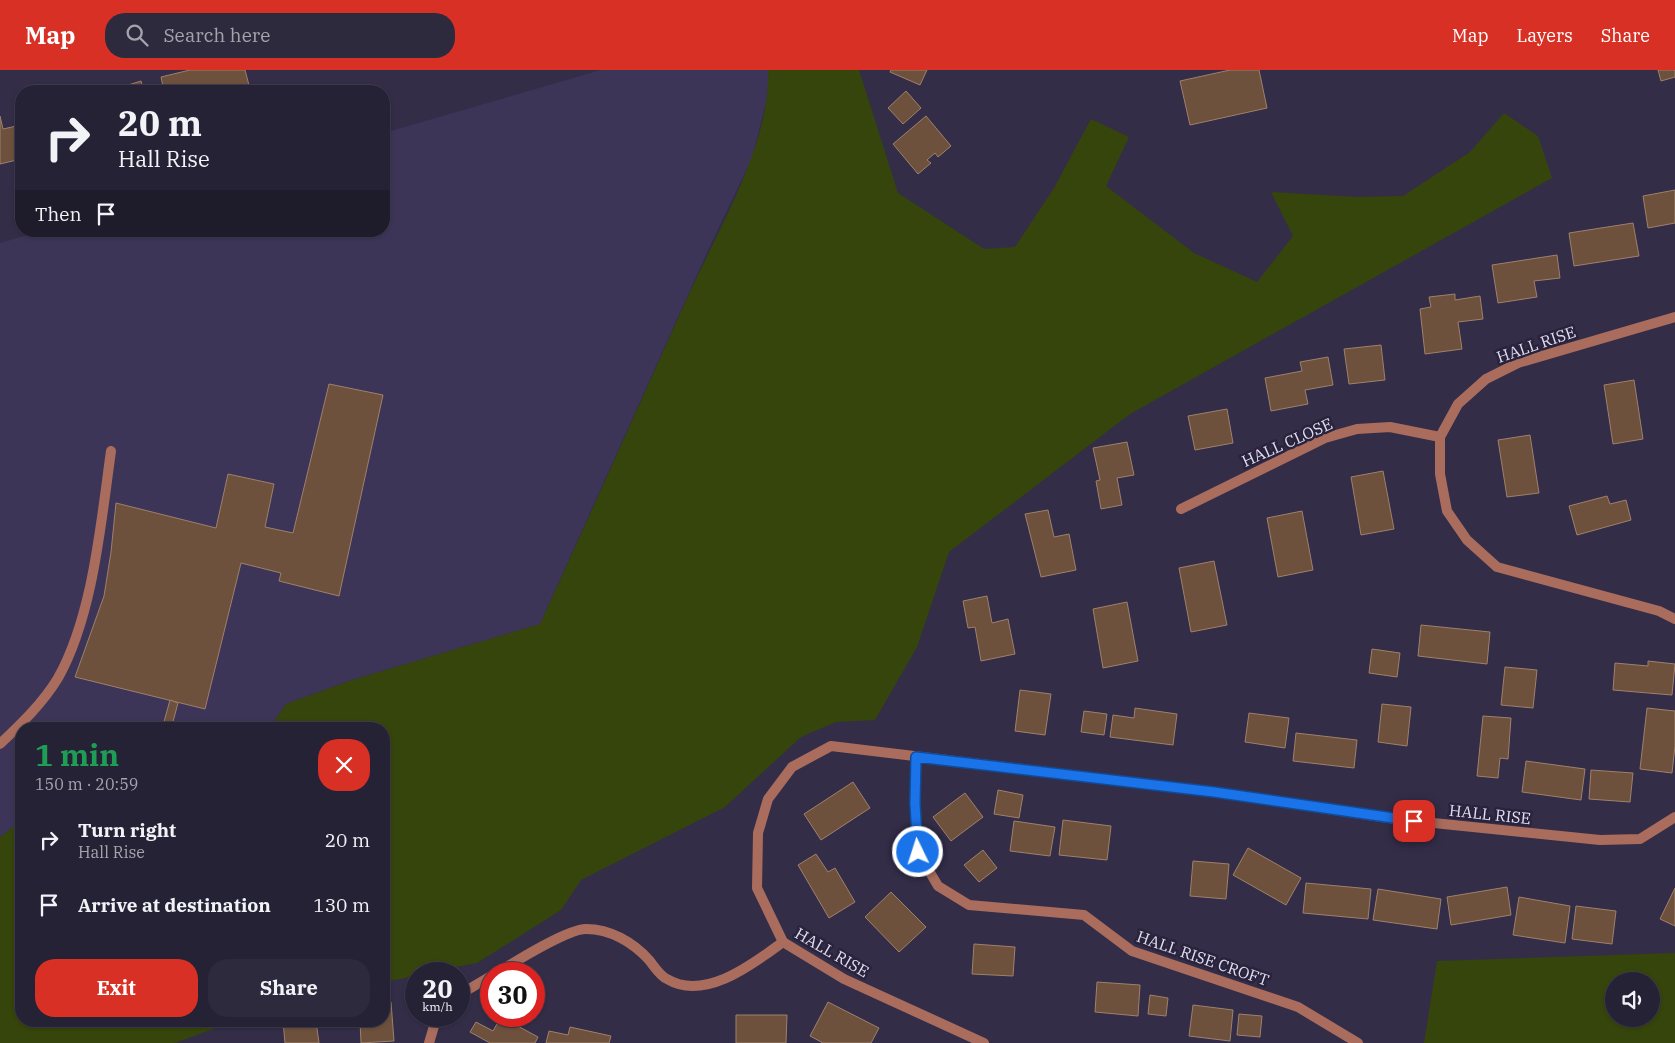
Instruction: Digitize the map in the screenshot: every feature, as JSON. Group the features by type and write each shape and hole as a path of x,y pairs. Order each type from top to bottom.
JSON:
{"street":[{"name":"HALL RISE","path":"1675,317 1518,364 1486,378 1458,404 1440,437 1440,474 1447,511 1467,540 1497,567 1659,611 1675,619"},
{"name":"HALL CLOSE","path":"1181,509 1325,438 1357,429 1390,427 1440,437"},
{"path":"24,722 46,696 58,678 70,653 94,569 111,452"},
{"path":"0,744 15,730"},
{"name":"HALL RISE","path":"984,1043 844,979 783,942 757,888 758,833 768,800 792,767 831,746 1214,792 1395,819 1600,840 1640,838 1675,818"},
{"name":"HALL RISE CROFT","path":"916,757 915,804 918,852 938,886 969,905 1084,915 1132,952 1298,1007 1358,1043"},
{"path":"517,962 562,937 584,928 601,930 621,937 646,957 666,979 689,985 716,982 738,974 783,942"},
{"path":"428,1043 433,1027"}],"shaded area":[{"path":"601,70 768,70 769,91 752,158 710,246 540,624 352,680 286,704 274,722 15,722 15,826 0,837 0,243 21,237 390,237 390,131"}],"green space":[{"path":"768,70 859,70 898,193 984,249 1015,247 1054,188 1091,119 1129,137 1106,186 1194,253 1257,282 1293,236 1271,192 1357,197 1403,196 1470,152 1504,113 1538,136 1552,178 1130,414 949,552 917,647 875,720 836,722 801,737 725,807 581,880 561,910 477,963 405,962 405,978 390,981 390,722 274,722 286,704 352,680 540,624 688,296 740,186 761,127 767,98"},
{"path":"15,826 15,1027 219,1027 175,1043 0,1043 0,837"},
{"path":"1675,953 1675,1043 1424,1043 1437,961"}],"building":[{"path":"190,70 245,70 249,85 163,85 161,77"},
{"path":"891,70 927,70 920,85 890,72"},
{"path":"1230,70 1259,70 1267,108 1190,125 1180,81"},
{"path":"1658,70 1675,70 1675,77 1661,81"},
{"path":"141,81 142,85 128,85"},
{"path":"906,91 921,108 903,124 888,108"},
{"path":"0,116 3,129 15,126 15,160 0,164"},
{"path":"926,116 951,146 938,157 935,153 927,160 931,163 918,174 893,144"},
{"path":"1675,190 1675,223 1648,228 1643,196"},
{"path":"1633,223 1639,256 1574,266 1569,233"},
{"path":"1557,255 1560,278 1534,281 1537,297 1498,303 1492,265"},
{"path":"1455,294 1455,300 1480,296 1483,319 1458,322 1462,349 1425,354 1420,309 1431,307 1429,297"},
{"path":"1381,345 1385,380 1349,384 1344,349"},
{"path":"1328,357 1333,385 1305,390 1308,404 1271,411 1265,378 1302,371 1300,362"},
{"path":"1634,380 1643,439 1613,444 1604,385"},
{"path":"329,384 383,395 339,596 279,581 281,573 241,563 205,709 75,677 104,596 116,503 216,528 228,474 274,484 265,527 293,533"},
{"path":"1227,409 1233,443 1195,450 1188,416"},
{"path":"1530,435 1539,493 1507,497 1498,440"},
{"path":"1127,442 1134,475 1117,478 1122,505 1101,509 1096,481 1100,480 1093,448"},
{"path":"1383,471 1394,529 1361,535 1351,477"},
{"path":"1607,496 1610,504 1626,500 1631,520 1577,535 1569,506"},
{"path":"1048,510 1054,537 1069,534 1076,570 1041,577 1025,514"},
{"path":"1302,511 1313,570 1278,577 1267,518"},
{"path":"1214,561 1227,625 1191,632 1179,568"},
{"path":"987,596 992,623 1008,619 1015,654 981,661 975,627 968,628 963,601"},
{"path":"1127,602 1138,661 1103,668 1093,609"},
{"path":"1421,625 1490,632 1487,664 1418,656"},
{"path":"1372,649 1400,653 1397,677 1369,673"},
{"path":"1648,661 1675,664 1672,695 1613,690 1615,663 1648,666"},
{"path":"1505,667 1537,670 1533,708 1501,705"},
{"path":"1020,690 1051,694 1045,735 1015,731"},
{"path":"170,700 178,703 173,722 164,722"},
{"path":"1382,704 1411,707 1407,746 1378,742"},
{"path":"1135,708 1177,714 1173,745 1110,737 1113,715 1134,718"},
{"path":"1647,708 1675,711 1675,746 1672,773 1640,769"},
{"path":"1084,711 1107,714 1104,735 1081,732"},
{"path":"1249,713 1289,718 1285,748 1245,742"},
{"path":"1483,716 1511,718 1508,759 1500,758 1498,778 1477,776"},
{"path":"1296,733 1357,740 1354,768 1293,761"},
{"path":"1526,761 1585,769 1581,800 1522,792"},
{"path":"1591,770 1633,773 1630,802 1589,799"},
{"path":"853,782 870,808 821,840 804,814"},
{"path":"998,790 1023,795 1019,818 994,814"},
{"path":"965,793 983,817 951,841 933,817"},
{"path":"1063,820 1111,826 1107,860 1059,855"},
{"path":"1014,821 1055,827 1050,856 1010,851"},
{"path":"1248,848 1301,878 1286,905 1233,875"},
{"path":"983,850 997,868 979,882 964,865"},
{"path":"816,854 828,872 835,868 855,902 829,918 798,865"},
{"path":"1193,861 1229,864 1226,899 1190,896"},
{"path":"1306,883 1371,889 1368,919 1303,913"},
{"path":"1507,887 1511,915 1451,925 1447,897"},
{"path":"1675,888 1675,926 1660,919"},
{"path":"1378,889 1441,899 1437,929 1373,920"},
{"path":"891,892 926,927 899,952 865,917"},
{"path":"1519,897 1570,906 1565,943 1513,935"},
{"path":"1576,906 1616,911 1612,944 1572,939"},
{"path":"974,944 1015,947 1013,976 972,974"},
{"path":"1097,982 1140,985 1138,1016 1095,1012"},
{"path":"1150,995 1168,998 1166,1016 1148,1014"},
{"path":"391,1002 394,1041 361,1043 360,1027 390,1027"},
{"path":"828,1002 879,1028 871,1043 823,1043 810,1036"},
{"path":"1193,1005 1233,1010 1230,1041 1189,1036"},
{"path":"1239,1014 1262,1016 1260,1037 1237,1035"},
{"path":"736,1015 787,1015 786,1043 736,1043"},
{"path":"476,1022 480,1024 480,1027 485,1027 493,1031 495,1027 520,1027 538,1037 535,1043 490,1043 470,1032"},
{"path":"284,1027 317,1027 319,1043 285,1043"},
{"path":"570,1027 611,1036 609,1043 546,1043 549,1031 568,1035"}],"route":[{"path":"918,852 915,804 916,757 1214,792 1414,821"}]}
